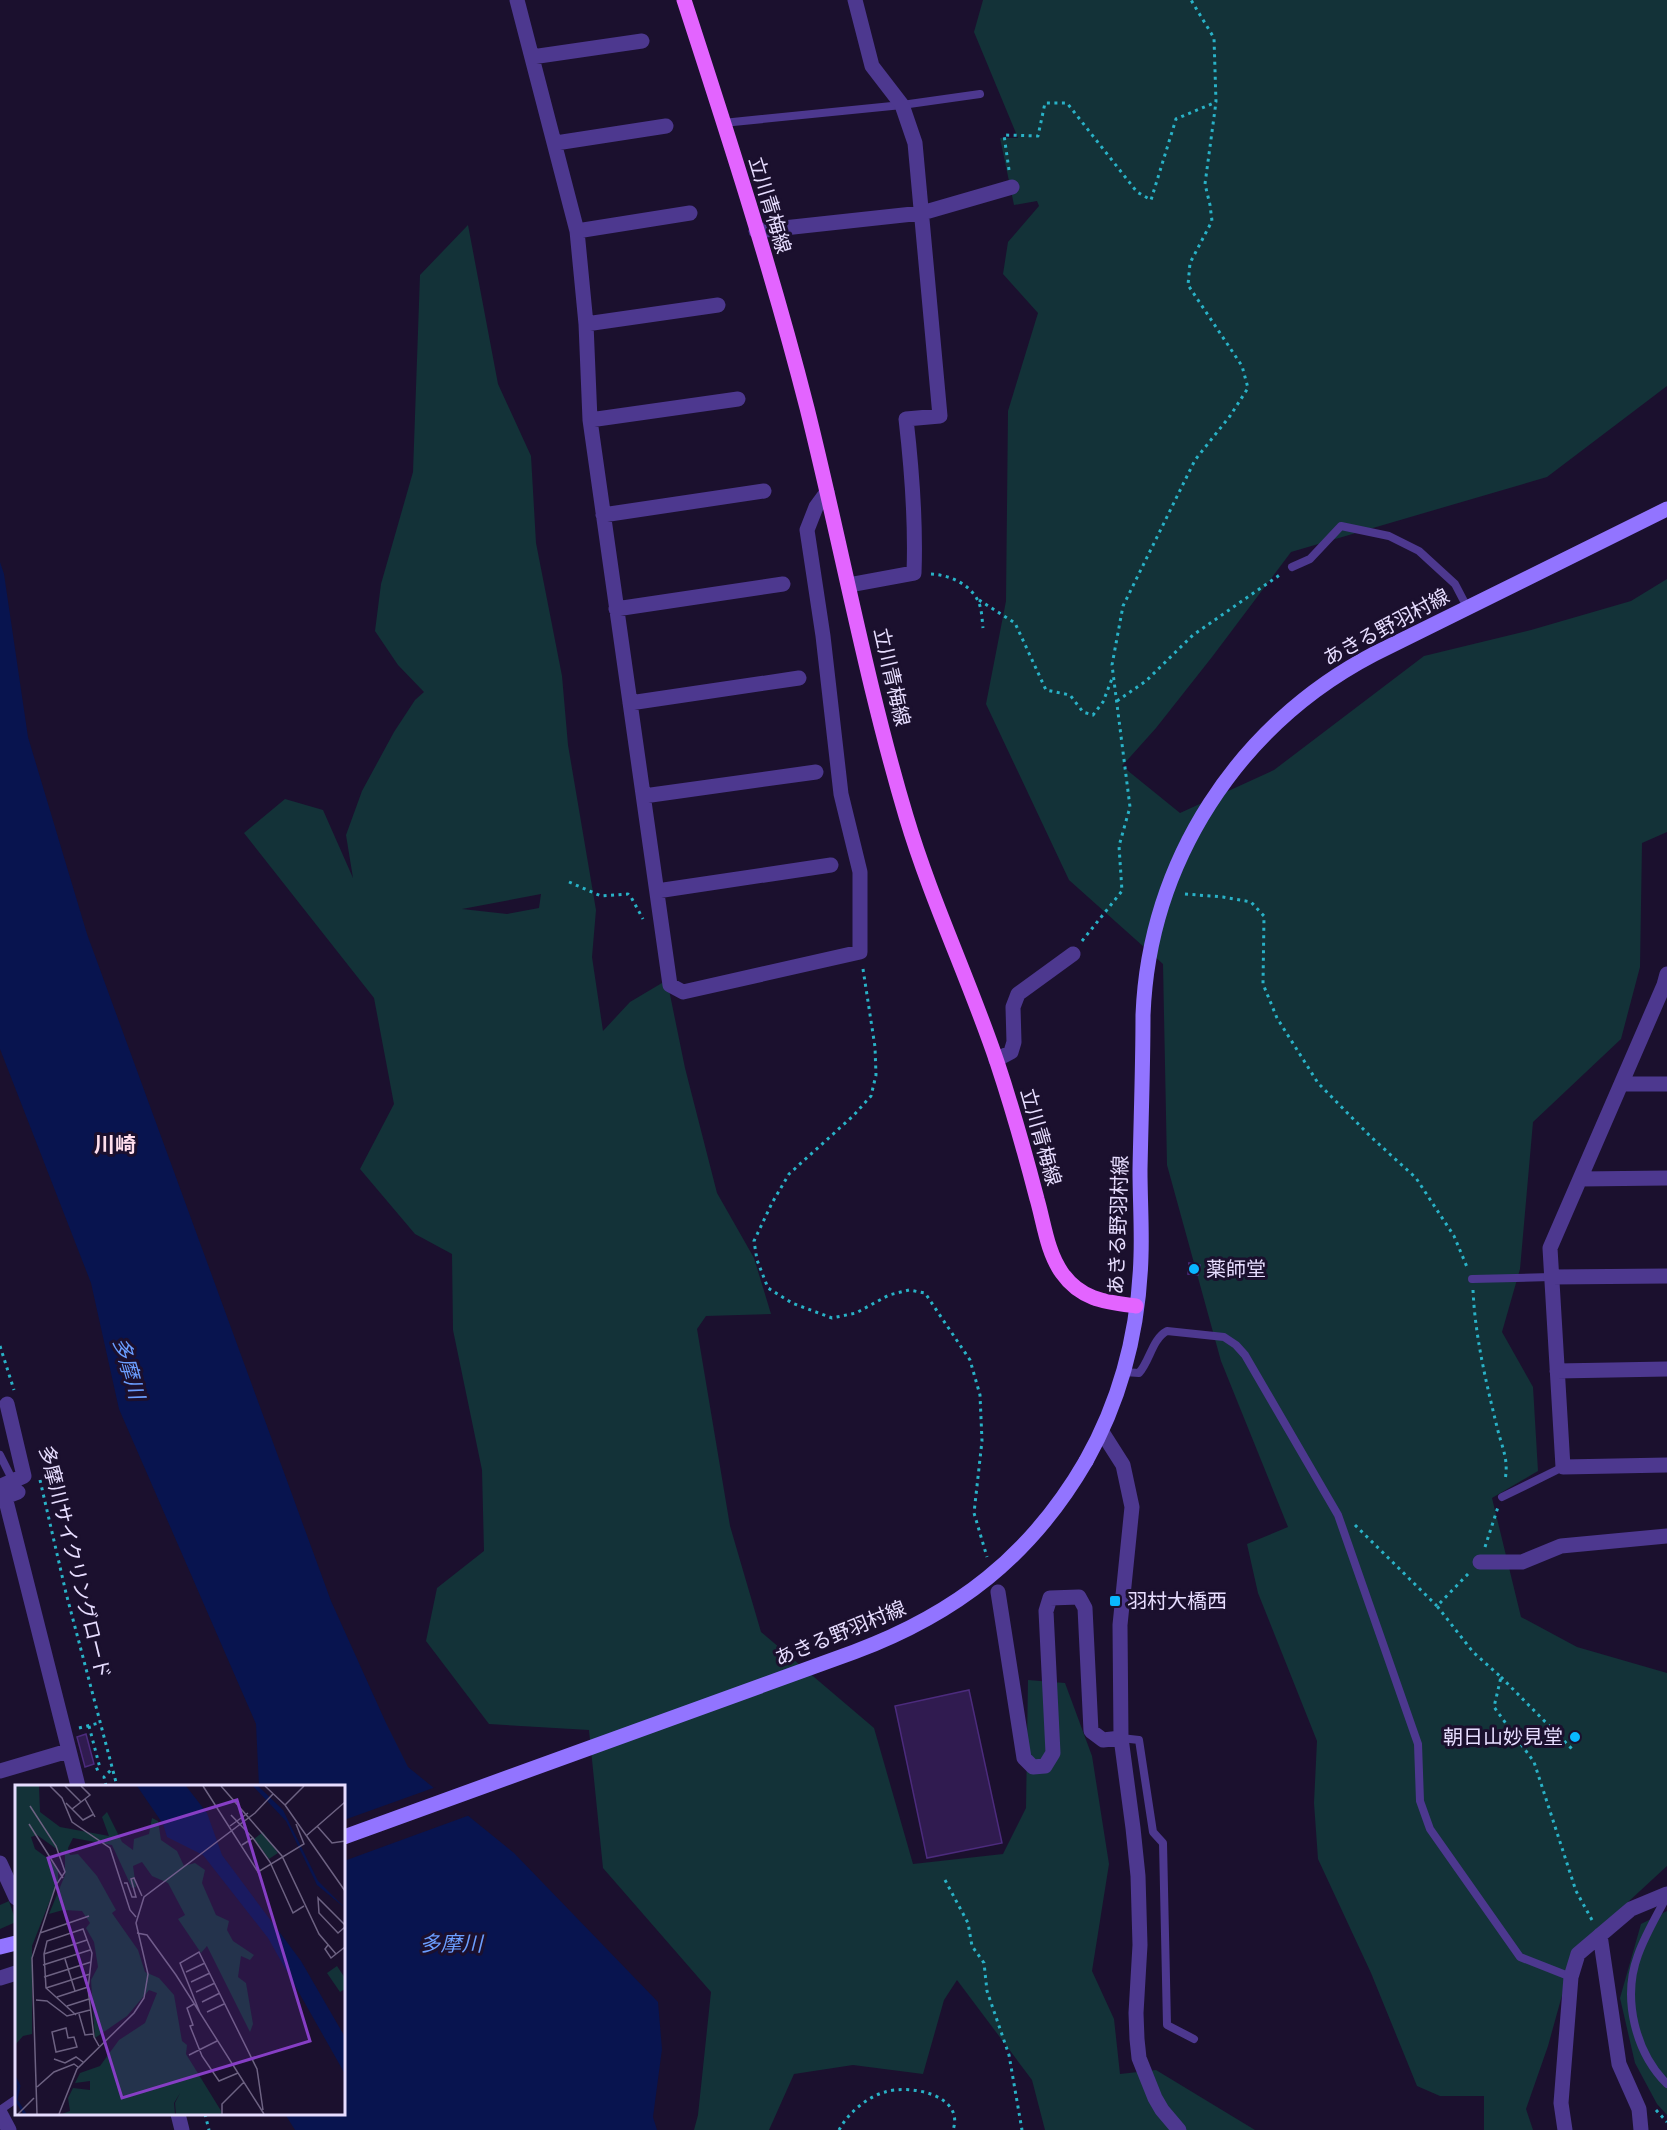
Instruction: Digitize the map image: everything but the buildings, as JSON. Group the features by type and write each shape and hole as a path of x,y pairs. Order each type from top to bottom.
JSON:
{"main road":[{"name":"立川青梅線","path":"684,0 756,231 800,383 884,735 906,817 932,897 996,1060 1057,1265 1070,1282 1087,1295 1103,1302 1136,1306"},
{"name":"あきる野羽村線","path":"345,1837 854,1652 912,1628 964,1597 1012,1557 1058,1505 1086,1461 1102,1432 1124,1372 1136,1306 1141,1256 1140,1173 1144,991 1151,944 1166,893 1181,853 1208,805 1239,761 1266,732 1308,695 1356,663 1667,509"},
{"path":"0,1947 15,1943"}],"street":[{"path":"517,0 578,231 586,324 590,420 603,515 670,985 683,992 860,952 860,872 841,794 823,636 807,530 816,507 827,492"},
{"path":"849,585 914,573 916,531 906,419 940,416 915,143 902,105 872,66 855,0"},
{"path":"532,57 642,40"},
{"path":"556,143 666,126"},
{"path":"756,231 922,213 1012,187"},
{"path":"578,231 690,213"},
{"path":"586,324 718,304"},
{"path":"590,420 738,399"},
{"path":"603,515 764,491"},
{"path":"616,609 783,584"},
{"path":"630,703 799,678"},
{"path":"644,796 816,772"},
{"path":"657,891 831,865"},
{"path":"996,1060 1011,1052 1014,1042 1013,1008 1018,994 1073,954"},
{"path":"1666,982 1550,1248 1563,1467 1667,1465"},
{"path":"1622,1084 1667,1084"},
{"path":"1580,1179 1667,1178"},
{"path":"1551,1277 1667,1276"},
{"path":"1557,1371 1667,1369"},
{"path":"12,1400 24,1476 9,1492 78,1785"},
{"path":"1102,1432 1123,1465 1132,1507 1120,1625 1121,1738 1138,1876 1140,1945 1136,2013 1140,2058 1155,2098 1179,2130"},
{"path":"1480,1562 1522,1562 1561,1546 1667,1536"},
{"path":"998,1592 1024,1758 1033,1767 1045,1766 1053,1754 1046,1611 1050,1598 1078,1597 1085,1608 1091,1731 1103,1740 1121,1738"},
{"path":"0,1771 68,1751"},
{"path":"0,1863 15,1896"},
{"path":"1565,2130 1561,2103 1570,1977 1578,1954 1631,1909 1667,1895"},
{"path":"1600,1935 1619,2064 1639,2109 1641,2130"},
{"path":"0,1978 15,1973"},
{"path":"0,2111 9,2130"},
{"path":"178,2115 182,2130"}],"lane":[{"path":"723,123 902,105 980,94"},
{"path":"1292,567 1310,559 1341,526 1389,536 1419,551 1455,584 1467,608"},
{"path":"1472,1279 1551,1277"},
{"path":"1124,1372 1139,1373 1146,1364 1156,1342 1167,1330 1224,1337 1245,1355 1338,1515 1418,1744 1420,1801 1430,1829 1520,1957 1570,1977"},
{"path":"0,1455 9,1492"},
{"path":"1502,1497 1563,1467"},
{"path":"1121,1738 1139,1740 1153,1832 1163,1843 1167,2025 1194,2039"},
{"path":"1667,1895 1637,1955 1632,1988 1633,2023 1644,2053 1667,2084"},
{"path":"0,2111 15,2100"}],"path":[{"path":"1073,954 1122,891 1119,846 1130,807 1112,665 1123,606 1195,460 1230,416 1248,388 1242,366 1188,285 1190,263 1212,221 1204,184 1216,102 1214,38 1191,0"},
{"path":"1012,187 1004,135 1038,136 1045,103 1067,103 1137,192 1151,200 1176,118 1216,102"},
{"path":"1117,701 1146,681 1193,635 1292,567"},
{"path":"914,573 940,574 965,584 978,600 1015,623 1046,690 1070,696 1083,712 1094,715 1103,702 1113,674"},
{"path":"978,600 983,628"},
{"path":"569,882 601,896 628,894 631,897"},
{"path":"1166,893 1223,897 1251,902 1264,916 1263,984 1277,1018 1318,1083 1370,1136 1416,1178 1454,1236 1472,1279 1474,1321 1497,1427 1508,1466 1502,1497 1480,1562 1437,1606"},
{"path":"860,952 875,1047 876,1075 871,1096 853,1116 789,1174 754,1241 757,1260 768,1288 792,1303 832,1318 856,1313 889,1295 909,1290 925,1293 970,1360 980,1395 982,1441 974,1513 987,1558"},
{"path":"0,1346 12,1400"},
{"name":"多摩川サイクリングロード","path":"39,1475 69,1604 117,1785"},
{"path":"1338,1515 1360,1528 1437,1606 1473,1652 1573,1750"},
{"path":"1501,1677 1494,1707 1534,1762 1576,1891 1600,1935"},
{"path":"88,1772 100,1768 89,1726"},
{"path":"106,1785 105,1777 112,1769"},
{"path":"945,1880 968,1923 972,1946 984,1963 987,1991 1009,2055 1022,2130"},
{"path":"839,2130 854,2111 870,2097 898,2089 940,2097 953,2112 958,2130"},
{"path":"205,2115 209,2130"},
{"path":"953,2130 956,2121"}],"green space":[{"path":"983,0 1667,0 1667,386 1547,477 1291,552 1156,728 1122,766 1180,813 1274,770 1424,656 1531,630 1631,601 1667,579 1667,832 1642,843 1640,967 1621,1039 1533,1122 1520,1269 1502,1332 1533,1387 1538,1471 1492,1498 1521,1617 1577,1647 1667,1673 1667,1866 1574,1952 1548,2046 1526,2109 1533,2130 1484,2130 1484,2096 1440,2096 1417,2086 1371,1973 1318,1859 1314,1803 1317,1741 1258,1593 1247,1544 1288,1527 1221,1361 1167,1165 1163,964 1069,880 986,704 1006,601 1008,411 1038,313 1003,274 1008,242 1039,206 1037,201 1014,205 1000,138 1018,138 974,32"},
{"path":"468,225 498,384 531,456 536,543 562,676 568,745 596,910 592,957 603,1031 630,1002 667,980 685,1068 717,1193 754,1258 771,1314 706,1316 697,1329 730,1526 761,1632 874,1728 913,1864 1003,1854 1026,1808 1028,1680 1065,1683 1092,1756 1109,1864 1092,1971 1114,2019 1120,2074 1156,2070 1255,2130 1045,2130 1032,2080 957,1980 944,2000 923,2074 853,2065 794,2074 769,2130 694,2130 698,2115 711,1992 603,1868 589,1730 489,1724 426,1641 437,1588 484,1551 482,1470 453,1330 452,1254 415,1234 360,1169 394,1104 374,998 244,833 285,799 323,810 353,878 346,835 362,791 394,732 415,700 424,692 398,665 375,631 381,584 413,472 420,275","holes":["541,894 539,908 507,914 462,909"]},
{"path":"9,1901 15,1922 0,1929 0,1905"},
{"path":"1667,1911 1667,2115 1657,2104 1635,2063 1620,1998 1641,1924"}],"water":[{"name":"多摩川","path":"0,562 4,574 28,737 87,934 331,1601 408,1767 514,1853 658,2002 662,2049 653,2117 657,2130 295,2130 286,2115 345,2115 345,1785 259,1785 256,1724 119,1409 91,1283 0,1049"}],"pier":[{"path":"436,1787 470,1815 345,1861 345,1820"}],"place":[{"name":"薬師堂","path":"1194,1269"},
{"name":"羽村大橋西","path":"1115,1601"},
{"name":"朝日山妙見堂","path":"1575,1737"}],"district":[{"name":"川崎","path":"115,1144"}]}
